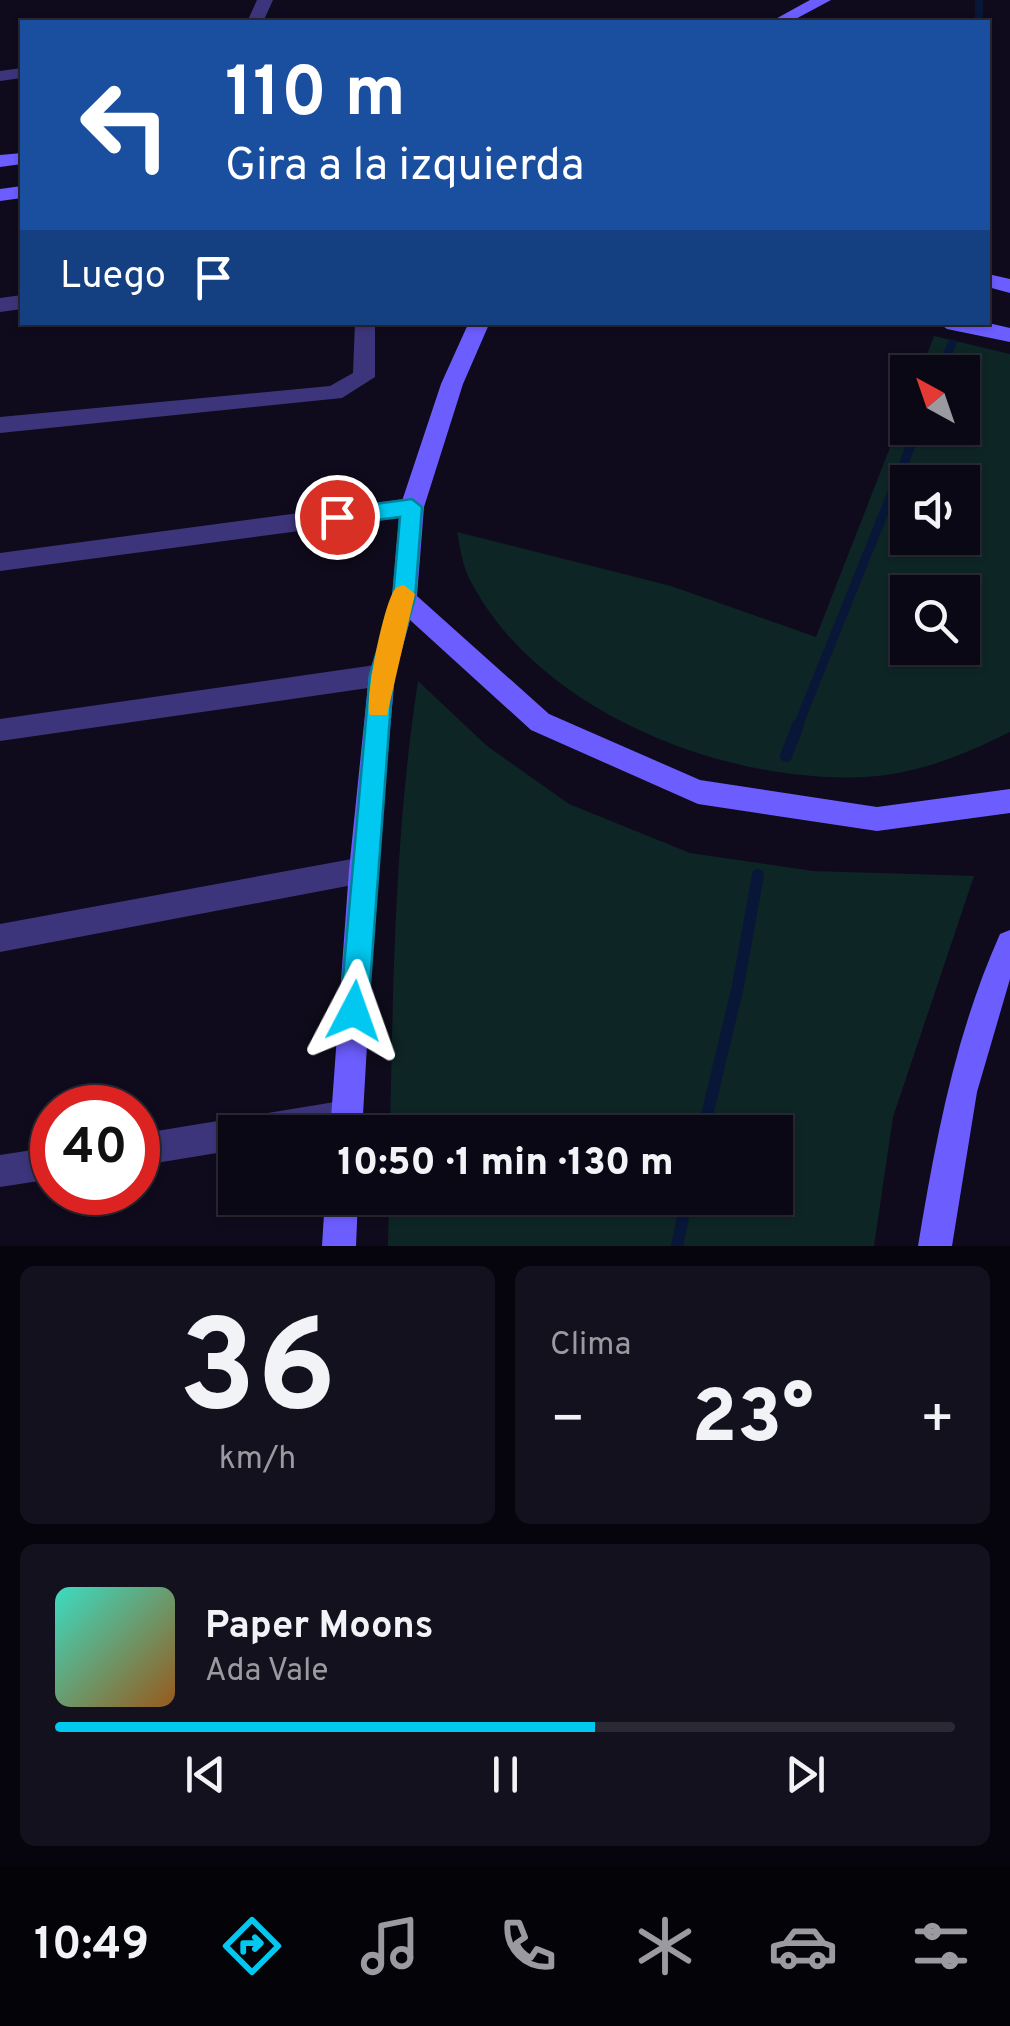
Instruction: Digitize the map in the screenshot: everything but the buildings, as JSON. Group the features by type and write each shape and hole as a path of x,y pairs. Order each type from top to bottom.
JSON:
{"street":[{"path":"782,20 822,0"},
{"path":"0,425 334,394 364,377 365,325"},
{"path":"348,1115 382,675 404,598 412,507 452,384 479,325"},
{"path":"960,325 1010,336"},
{"path":"0,562 412,507"},
{"path":"404,598 540,722 698,792 877,819 1010,801"},
{"path":"0,730 382,675"},
{"path":"0,938 364,870"},
{"path":"935,1246 956,1111 998,970 1010,944"},
{"path":"160,1146 218,1137"},
{"path":"0,1171 30,1166"},
{"path":"338,1246 341,1215"}],"green space":[{"path":"934,336 1010,354 1010,732 922,768 865,777 810,776 694,752 638,729 585,700 538,665 498,623 468,576 457,532 671,586 816,637 891,445 980,445 980,355 927,355"},
{"path":"418,681 487,746 569,804 690,853 813,871 974,876 893,1117 874,1246 388,1246 389,1215 793,1215 793,1115 390,1115 394,962 410,737"}],"waterway":[{"path":"979,0 979,20"},
{"path":"947,355 952,344"},
{"path":"797,728 911,445"},
{"path":"786,756 798,725"},
{"path":"707,1115 738,986 758,875"},
{"path":"677,1246 683,1215"}],"slow traffic":[{"path":"379,707 382,675 404,594"}],"route":[{"path":"337,517 412,507 404,598 382,675 354,1011"}]}
